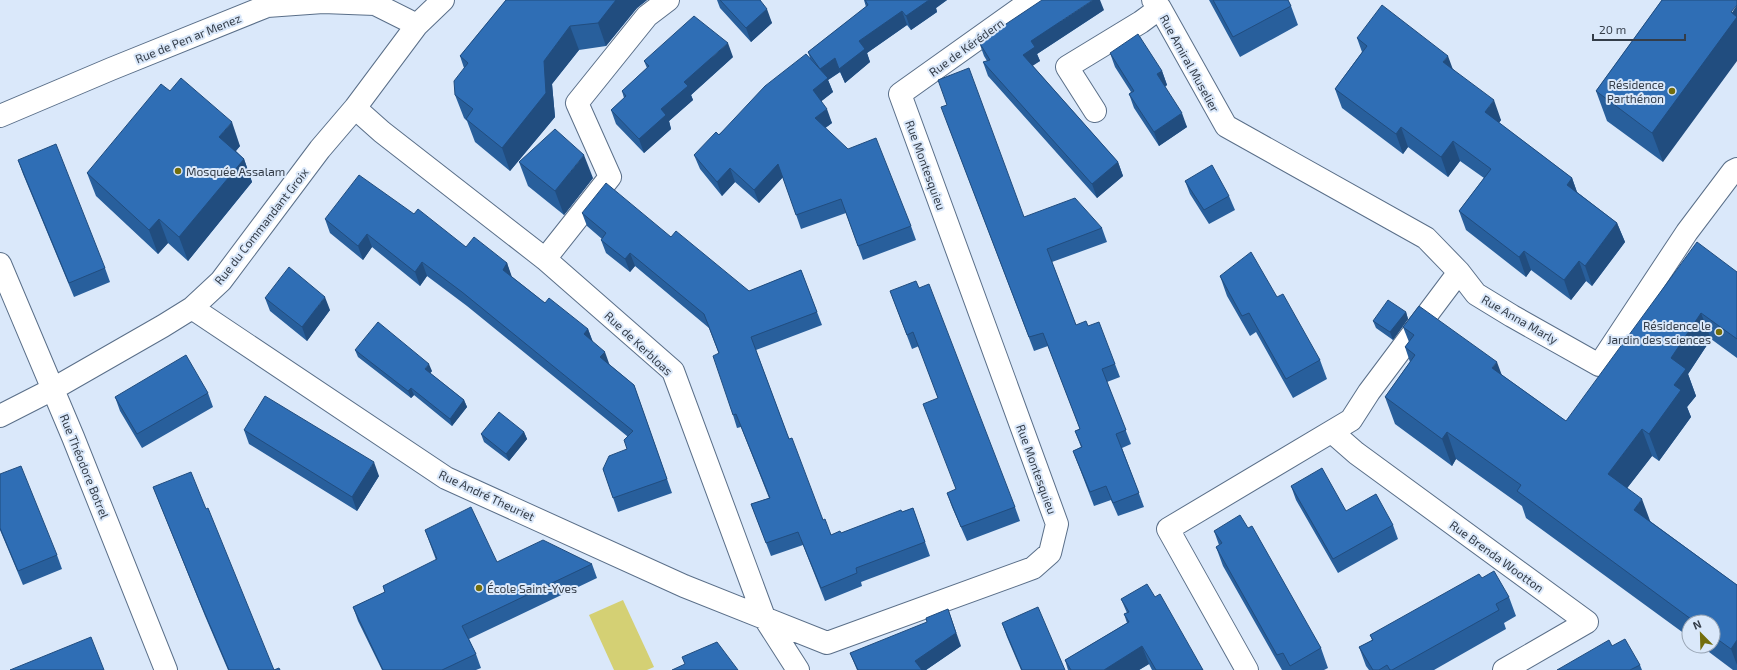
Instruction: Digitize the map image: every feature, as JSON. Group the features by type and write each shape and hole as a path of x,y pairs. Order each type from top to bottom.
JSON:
{"street":[{"path":"417,24 443,0"},
{"path":"544,259 610,177 577,103 647,16 668,0"},
{"name":"Rue de Kérédern","path":"900,94 1032,0"},
{"name":"Rue de Pen ar Menez","path":"0,116 267,6 323,2 375,4 417,24"},
{"path":"1095,111 1067,67 1141,22 1156,4"},
{"name":"Rue Amiral Muselier","path":"1156,4 1226,126"},
{"name":"Rue du Commandant Groix","path":"0,416 53,389 163,326 192,308 221,281 320,149 355,108 417,24"},
{"name":"Rue Montesquieu","path":"764,617 826,643 1033,568 1050,553 1057,524 900,94"},
{"name":"Rue de Kerbloas","path":"355,108 382,132 544,259 673,371 764,617 798,670"},
{"name":"Rue Anna Marly","path":"1226,126 1426,238 1459,272 1476,294 1599,365 1687,232 1733,171 1737,169"},
{"name":"Rue Théodore Botrel","path":"0,264 53,389 166,670"},
{"path":"1247,670 1168,529 1352,420 1369,392 1459,272"},
{"name":"Rue André Theuriet","path":"192,308 446,478 684,586 764,617"},
{"name":"Rue Brenda Wootton","path":"1332,432 1356,453 1586,622 1504,670"}],"shaded area":[{"path":"623,600 654,667 647,670 614,670 589,615"}],"building":[{"path":"506,0 616,0 598,23 570,26 544,61 546,93 502,148 466,119 473,109 455,95 454,81 468,63 460,56"},
{"path":"720,0 760,0 767,9 746,28"},
{"path":"865,0 929,0 906,16 902,11 859,41 865,49 839,69 835,58 820,69 808,52 868,5"},
{"path":"1042,0 1093,0 1031,41 1035,47 1023,55 1118,162 1092,184 983,62 990,60 979,42"},
{"path":"1213,0 1288,0 1291,6 1233,37"},
{"path":"1662,0 1737,0 1737,5 1731,12 1737,17 1652,133 1596,91"},
{"path":"1382,5 1448,56 1443,62 1494,100 1485,112 1572,178 1567,185 1617,223 1585,266 1579,261 1564,280 1524,251 1519,257 1459,211 1491,169 1453,141 1441,157 1401,127 1396,134 1335,89 1367,46 1357,38"},
{"path":"694,16 728,43 684,82 688,86 661,109 666,115 639,139 611,110 626,96 622,91 649,66 644,61"},
{"path":"1138,34 1162,71 1157,74 1182,113 1154,132 1129,94 1134,91 1110,53"},
{"path":"806,54 828,78 813,90 827,109 815,118 848,149 876,138 911,226 858,246 841,199 796,215 778,164 754,190 730,168 717,182 694,155 716,132 719,135 765,86"},
{"path":"969,68 1024,217 1075,198 1102,228 1047,249 1076,325 1086,321 1088,326 1099,322 1115,364 1102,369 1126,430 1116,434 1139,493 1113,503 1106,486 1090,492 1073,451 1082,447 1075,431 1080,429 1043,333 1029,337 941,107 947,105 938,80"},
{"name":"Mosquée Assalam","path":"181,78 232,122 219,137 244,159 179,237 159,219 149,230 87,173 161,84 170,91"},
{"path":"555,129 584,155 555,191 519,162"},
{"path":"56,144 105,268 69,283 18,160"},
{"path":"1212,165 1229,196 1204,210 1185,181"},
{"path":"359,175 414,214 418,209 466,247 474,237 507,263 503,270 545,303 549,298 588,329 584,334 605,352 600,357 634,385 667,479 613,498 603,469 609,456 627,449 624,440 633,431 462,292 422,262 415,272 367,234 358,246 325,219"},
{"path":"606,183 671,237 676,231 749,291 801,270 817,312 751,337 789,439 792,438 823,520 825,519 831,535 840,531 841,533 901,510 902,512 913,508 925,542 856,568 857,573 821,588 798,532 766,543 751,504 770,498 736,414 733,415 713,356 719,353 704,314 630,253 625,259 601,240 606,233 582,213"},
{"path":"1697,242 1737,272 1737,339 1701,313 1671,358 1686,369 1674,385 1681,390 1649,434 1642,429 1608,474 1642,499 1634,510 1737,585 1737,640 1731,649 1721,642 1721,614 1684,614 1517,491 1521,485 1447,432 1442,439 1385,397 1415,355 1405,347 1414,335 1403,327 1419,306 1497,362 1492,368 1566,421"},
{"path":"1251,252 1277,297 1283,294 1320,360 1286,379 1249,313 1242,316 1220,276"},
{"path":"289,267 325,297 302,327 265,298"},
{"path":"916,281 919,288 929,284 1015,507 961,527 947,493 956,489 923,404 938,398 913,332 907,335 890,291"},
{"path":"1388,300 1406,312 1390,332 1373,321"},
{"path":"378,322 429,364 425,369 464,400 450,419 411,388 408,391 355,350"},
{"path":"186,355 208,393 137,434 115,397"},
{"path":"265,396 374,462 352,497 244,430"},
{"path":"499,412 524,432 506,454 481,434"},
{"path":"21,466 57,555 18,571 0,528 0,474"},
{"path":"1322,468 1346,511 1376,494 1393,525 1333,559 1291,486"},
{"path":"191,472 206,509 208,508 274,670 229,670 200,602 153,487"},
{"path":"471,507 497,562 543,540 592,564 462,626 476,654 442,670 383,670 353,607 385,592 383,586 437,559 425,530"},
{"path":"1240,515 1248,528 1252,526 1321,648 1290,666 1283,653 1277,655 1216,547 1222,543 1214,531"},
{"path":"1494,571 1509,597 1496,604 1499,610 1392,670 1390,670 1387,665 1379,670 1373,670 1359,647 1373,640 1370,635 1479,574 1482,578"},
{"path":"1147,584 1155,597 1160,594 1203,670 1156,670 1142,646 1104,670 1071,670 1065,660 1129,622 1124,614 1129,612 1121,599"},
{"path":"1038,607 1065,670 1022,670 1002,623"},
{"path":"948,609 956,633 915,661 922,670 858,670 850,653 927,622 926,618"},
{"path":"91,637 104,670 10,670"},
{"path":"1625,639 1640,665 1630,670 1557,670 1609,640 1612,646"},
{"path":"717,642 738,670 672,670 685,664 682,657"}],"place":[{"name":"Résidence Parthénon","path":"1672,91"},
{"name":"Mosquée Assalam","path":"178,171"},
{"name":"Résidence le Jardin des sciences","path":"1719,332"},
{"name":"École Saint-Yves","path":"479,588"}]}
